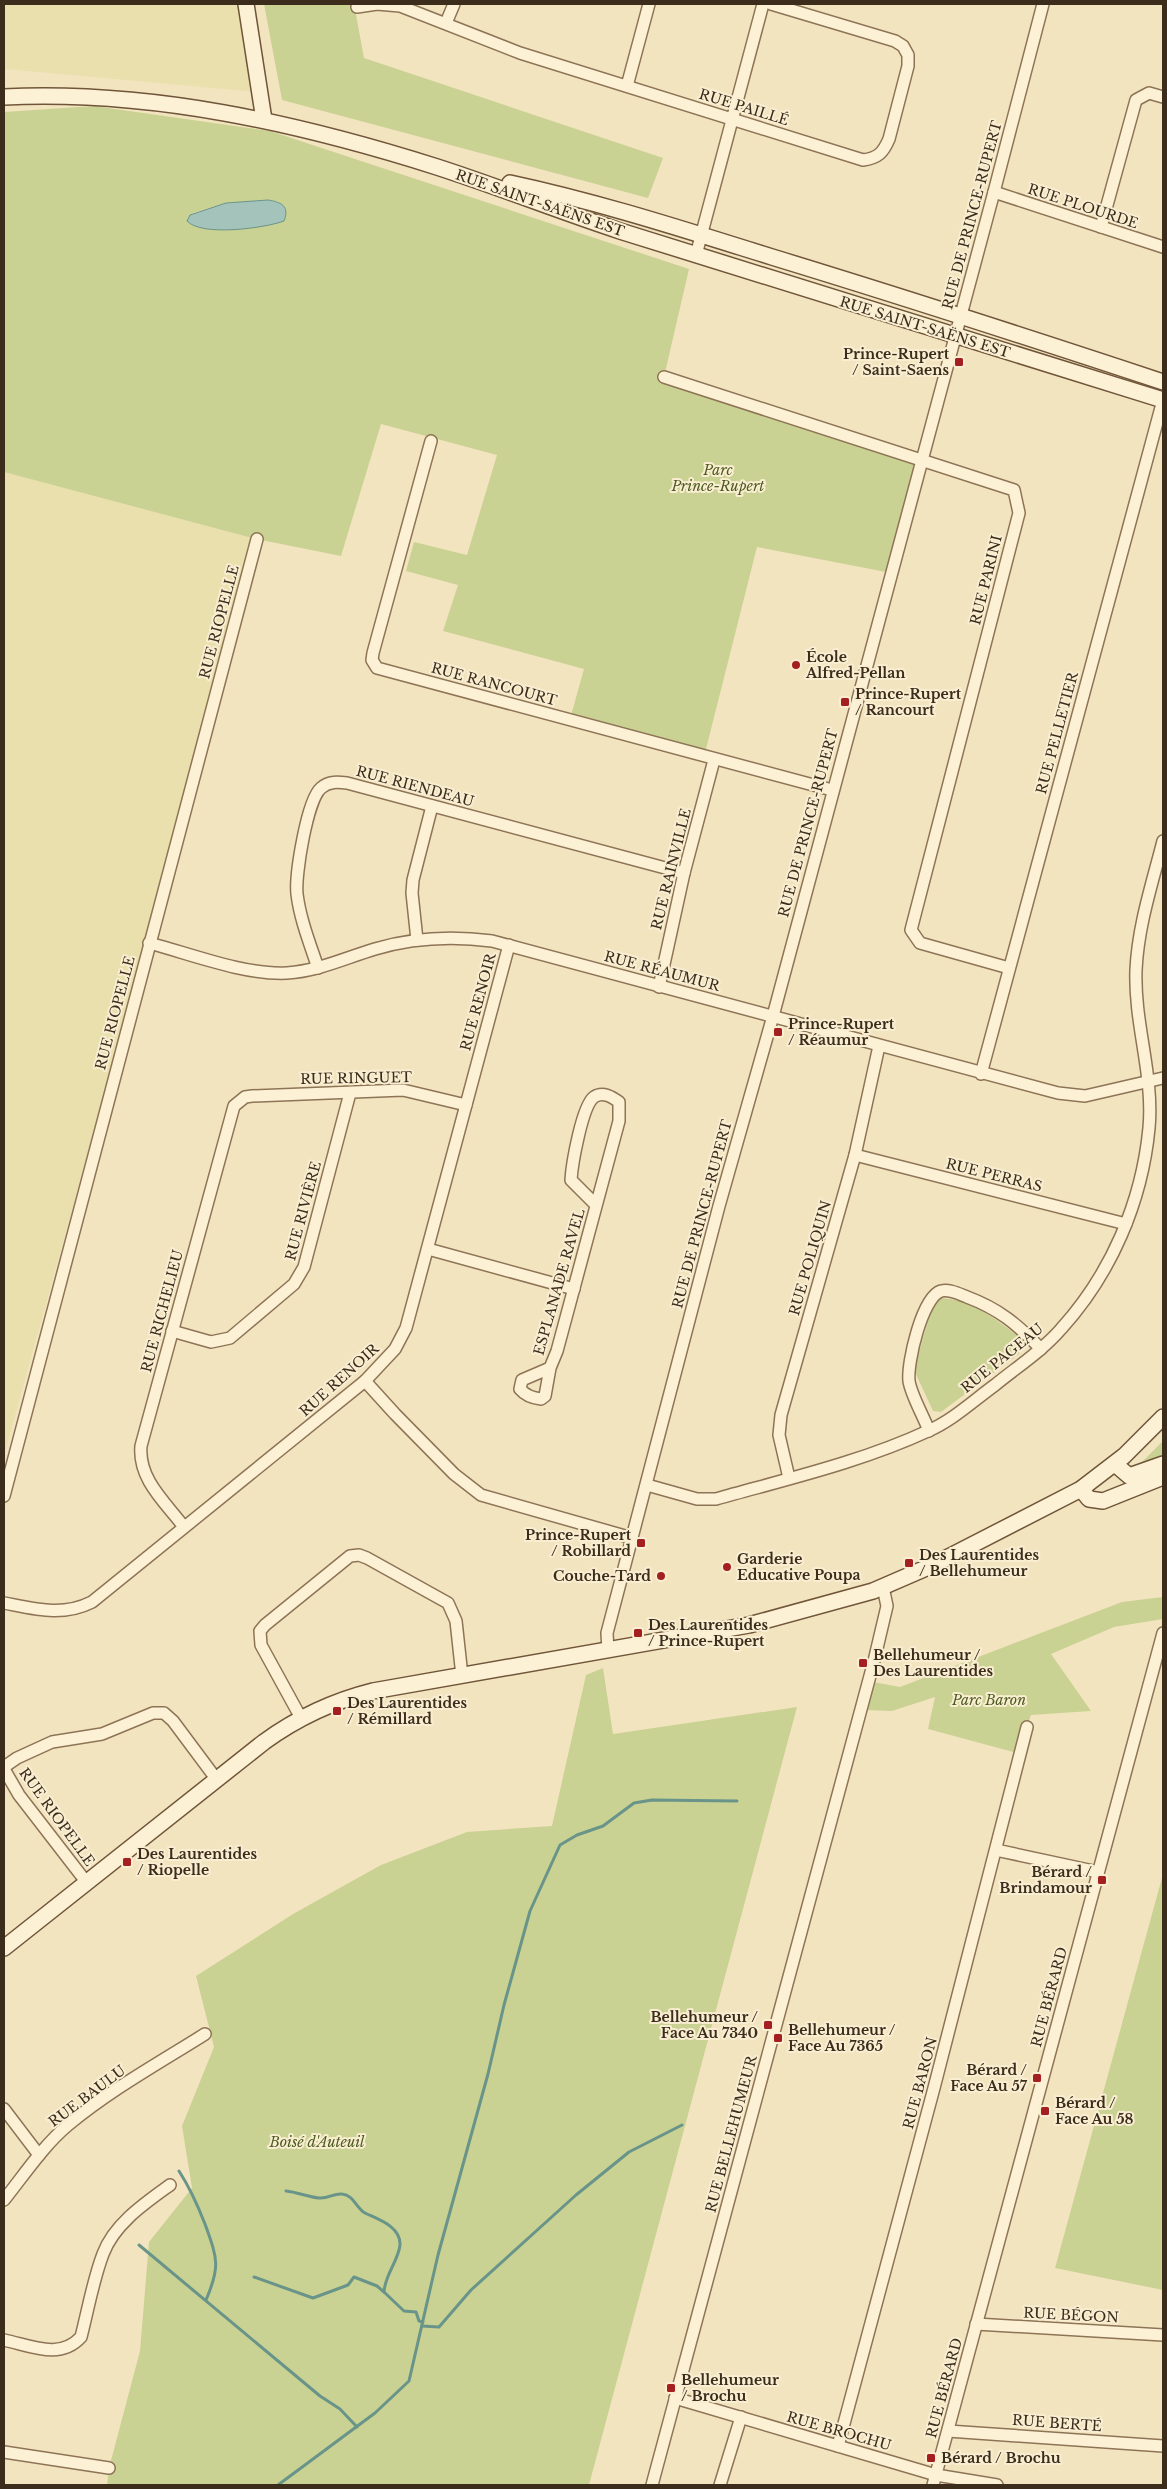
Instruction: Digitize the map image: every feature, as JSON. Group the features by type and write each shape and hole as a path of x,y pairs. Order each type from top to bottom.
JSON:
{"main road":[{"path":"246,4 264,120"},
{"path":"4,97 62,96 133,101 264,120 328,136 438,168"},
{"name":"RUE SAINT-SAËNS EST","path":"438,168 580,198 961,314 1163,382"},
{"name":"RUE SAINT-SAËNS EST","path":"438,168 696,255 955,337 1163,400"},
{"path":"4,1948 264,1742 301,1718 330,1704 362,1694 765,1622 883,1587 991,1537 1081,1489 1115,1464 1163,1417"},
{"path":"1115,1464 1129,1476 1163,1464"},
{"path":"1081,1489 1089,1499 1103,1501 1163,1477"}],"street":[{"name":"RUE PAILLÉ","path":"357,7 377,4 400,6 520,53 863,160 876,158 884,150 889,139 908,66 908,55 903,46 884,37 771,4"},
{"path":"446,23 454,4"},
{"path":"627,86 649,4"},
{"path":"696,255 762,4"},
{"name":"RUE DE PRINCE-RUPERT","path":"608,1651 606,1634 719,1206 773,1016 832,790 994,192 1042,4"},
{"path":"1101,227 1136,100 1149,93 1163,97"},
{"name":"RUE PLOURDE","path":"994,192 1163,247"},
{"name":"RUE PARINI","path":"664,377 1014,490 1019,513 911,930 920,943 1009,968"},
{"name":"RUE PELLETIER","path":"981,1074 1163,400"},
{"name":"RUE RANCOURT","path":"430,441 378,642 373,653 372,660 377,668 714,760 832,790"},
{"name":"RUE RIOPELLE","path":"4,1496 256,539"},
{"name":"RUE RAINVILLE","path":"659,987 684,873 714,760"},
{"name":"RUE RIENDEAU","path":"318,968 299,908 296,883 298,858 314,799 321,788 334,782 684,873"},
{"path":"417,940 412,893 413,880 432,806"},
{"name":"RUE PAGEAU","path":"647,1484 697,1499 716,1499 899,1444 930,1431 947,1422 1041,1349 1061,1329 1094,1288 1126,1224 1143,1172 1149,1128 1149,1082 1140,1029 1136,972 1140,931 1163,842"},
{"name":"RUE RÉAUMUR","path":"149,943 261,971 284,973 318,968 376,948 417,940 478,939 509,945 981,1074 1074,1096 1097,1094 1163,1078"},
{"name":"RUE RENOIR","path":"4,1603 57,1612 80,1608 92,1602 365,1381 385,1361 400,1340 428,1249 509,945"},
{"name":"RUE POLIQUIN","path":"789,1478 779,1435 781,1415 855,1154 879,1046"},
{"name":"RUE RINGUET","path":"245,1097 413,1091 466,1105"},
{"name":"RUE RIVIÈRE","path":"172,1332 211,1342 230,1338 294,1284 304,1267 350,1093"},
{"name":"ESPLANADE RAVEL","path":"550,1368 557,1351 619,1121 621,1108 619,1102 601,1094 593,1097 588,1105 573,1157 571,1180 596,1205"},
{"name":"RUE RICHELIEU","path":"184,1527 146,1479 140,1458 230,1114 234,1106 245,1097"},
{"name":"RUE PERRAS","path":"855,1154 1126,1224"},
{"path":"428,1249 574,1289"},
{"path":"930,1431 909,1382 911,1355 925,1308 933,1296 941,1291 950,1290 981,1302 1016,1322 1041,1349"},
{"path":"365,1381 394,1414 454,1474 481,1495 632,1538"},
{"path":"301,1718 261,1645 260,1631 264,1625 350,1556 359,1555 367,1558 448,1603 456,1621 462,1676"},
{"name":"RUE BELLEHUMEUR","path":"652,2485 874,1661 887,1606 883,1587"},
{"name":"RUE BÉRARD","path":"934,2480 1163,1633"},
{"path":"4,1768 18,1758 52,1742 102,1734 153,1714 164,1713 173,1721 217,1780"},
{"name":"RUE BARON","path":"838,2446 996,1850 1026,1727"},
{"name":"RUE RIOPELLE","path":"4,1768 18,1795 87,1883"},
{"path":"996,1850 1098,1872"},
{"name":"RUE BAULU","path":"4,2200 39,2155 67,2126 107,2096 205,2034"},
{"path":"4,2109 39,2155"},
{"path":"4,2340 59,2351 72,2346 81,2337 103,2253 113,2235 146,2202 170,2185"},
{"name":"RUE BÉGON","path":"976,2324 1163,2335"},
{"name":"RUE BROCHU","path":"676,2398 838,2446 934,2480 996,2485"},
{"path":"720,2485 741,2417"},
{"name":"RUE BERTÉ","path":"948,2431 1163,2446"},
{"path":"4,2452 109,2468"}],"shaded area":[{"path":"4,4 239,4 256,92 5,69"},
{"path":"4,472 257,539 4,1456"}],"green space":[{"path":"264,4 354,4 364,58 663,158 648,198 282,100"},
{"name":"Parc Prince-Rupert","path":"94,106 270,131 689,269 664,377 922,460 891,573 757,547 704,757 570,719 584,669 443,631 458,585 406,571 414,542 467,555 497,455 381,424 341,556 256,539 4,472 4,112","holes":["268,200 280,202 190,214 226,203"]},
{"path":"941,1298 962,1302 982,1311 1018,1336 1020,1346 1019,1354 941,1412 933,1411 914,1370 932,1306"},
{"path":"1163,1441 1163,1458 1133,1471"},
{"name":"Parc Baron","path":"1163,1597 1163,1619 1114,1627 1051,1654 1091,1711 1031,1715 1017,1753 928,1729 935,1697 892,1711 865,1710 873,1682 900,1687 1122,1602"},
{"name":"Boisé d'Auteuil","path":"603,1668 613,1734 797,1707 589,2485 107,2485 109,2468 140,2351 149,2242 192,2188 182,2126 214,2047 196,1976 293,1914 381,1865 467,1832 552,1826 586,1675"},
{"path":"1163,1874 1163,2290 1055,2268"}],"water":[{"path":"268,200 277,202 285,208 286,216 284,221 249,228 219,230 195,226 187,221 190,215 226,203"}],"waterway":[{"path":"278,2485 375,2413 409,2381 438,2255 488,2074 504,2005 530,1911 560,1845 577,1835 603,1826 634,1803 652,1800 737,1801"},
{"path":"422,2326 439,2327 471,2290 576,2195 629,2152 682,2125"},
{"path":"179,2171 200,2211 215,2254 214,2278 206,2300"},
{"path":"286,2191 319,2198 339,2194 346,2195 365,2213 393,2228 397,2233 400,2245 384,2292 404,2311 416,2312 419,2321 423,2322"},
{"path":"139,2245 320,2396 340,2409 357,2427"},
{"path":"254,2277 313,2298 348,2285 354,2277 377,2286 384,2292"}],"place":[{"name":"Prince-Rupert / Saint-Saens","path":"959,362"},
{"name":"École Alfred-Pellan","path":"796,665"},
{"name":"Prince-Rupert / Rancourt","path":"845,702"},
{"name":"Prince-Rupert / Réaumur","path":"778,1032"},
{"name":"Prince-Rupert / Robillard","path":"641,1543"},
{"name":"Des Laurentides / Bellehumeur","path":"909,1563"},
{"name":"Garderie Educative Poupa","path":"727,1567"},
{"name":"Couche-Tard","path":"661,1576"},
{"name":"Des Laurentides / Prince-Rupert","path":"638,1633"},
{"name":"Bellehumeur / Des Laurentides","path":"863,1663"},
{"name":"Des Laurentides / Rémillard","path":"337,1711"},
{"name":"Des Laurentides / Riopelle","path":"127,1862"},
{"name":"Bérard / Brindamour","path":"1102,1880"},
{"name":"Bellehumeur / Face Au 7340","path":"768,2025"},
{"name":"Bellehumeur / Face Au 7365","path":"778,2038"},
{"name":"Bérard / Face Au 57","path":"1037,2078"},
{"name":"Bérard / Face Au 58","path":"1045,2111"},
{"name":"Bellehumeur / Brochu","path":"671,2388"},
{"name":"Bérard / Brochu","path":"931,2458"}]}
